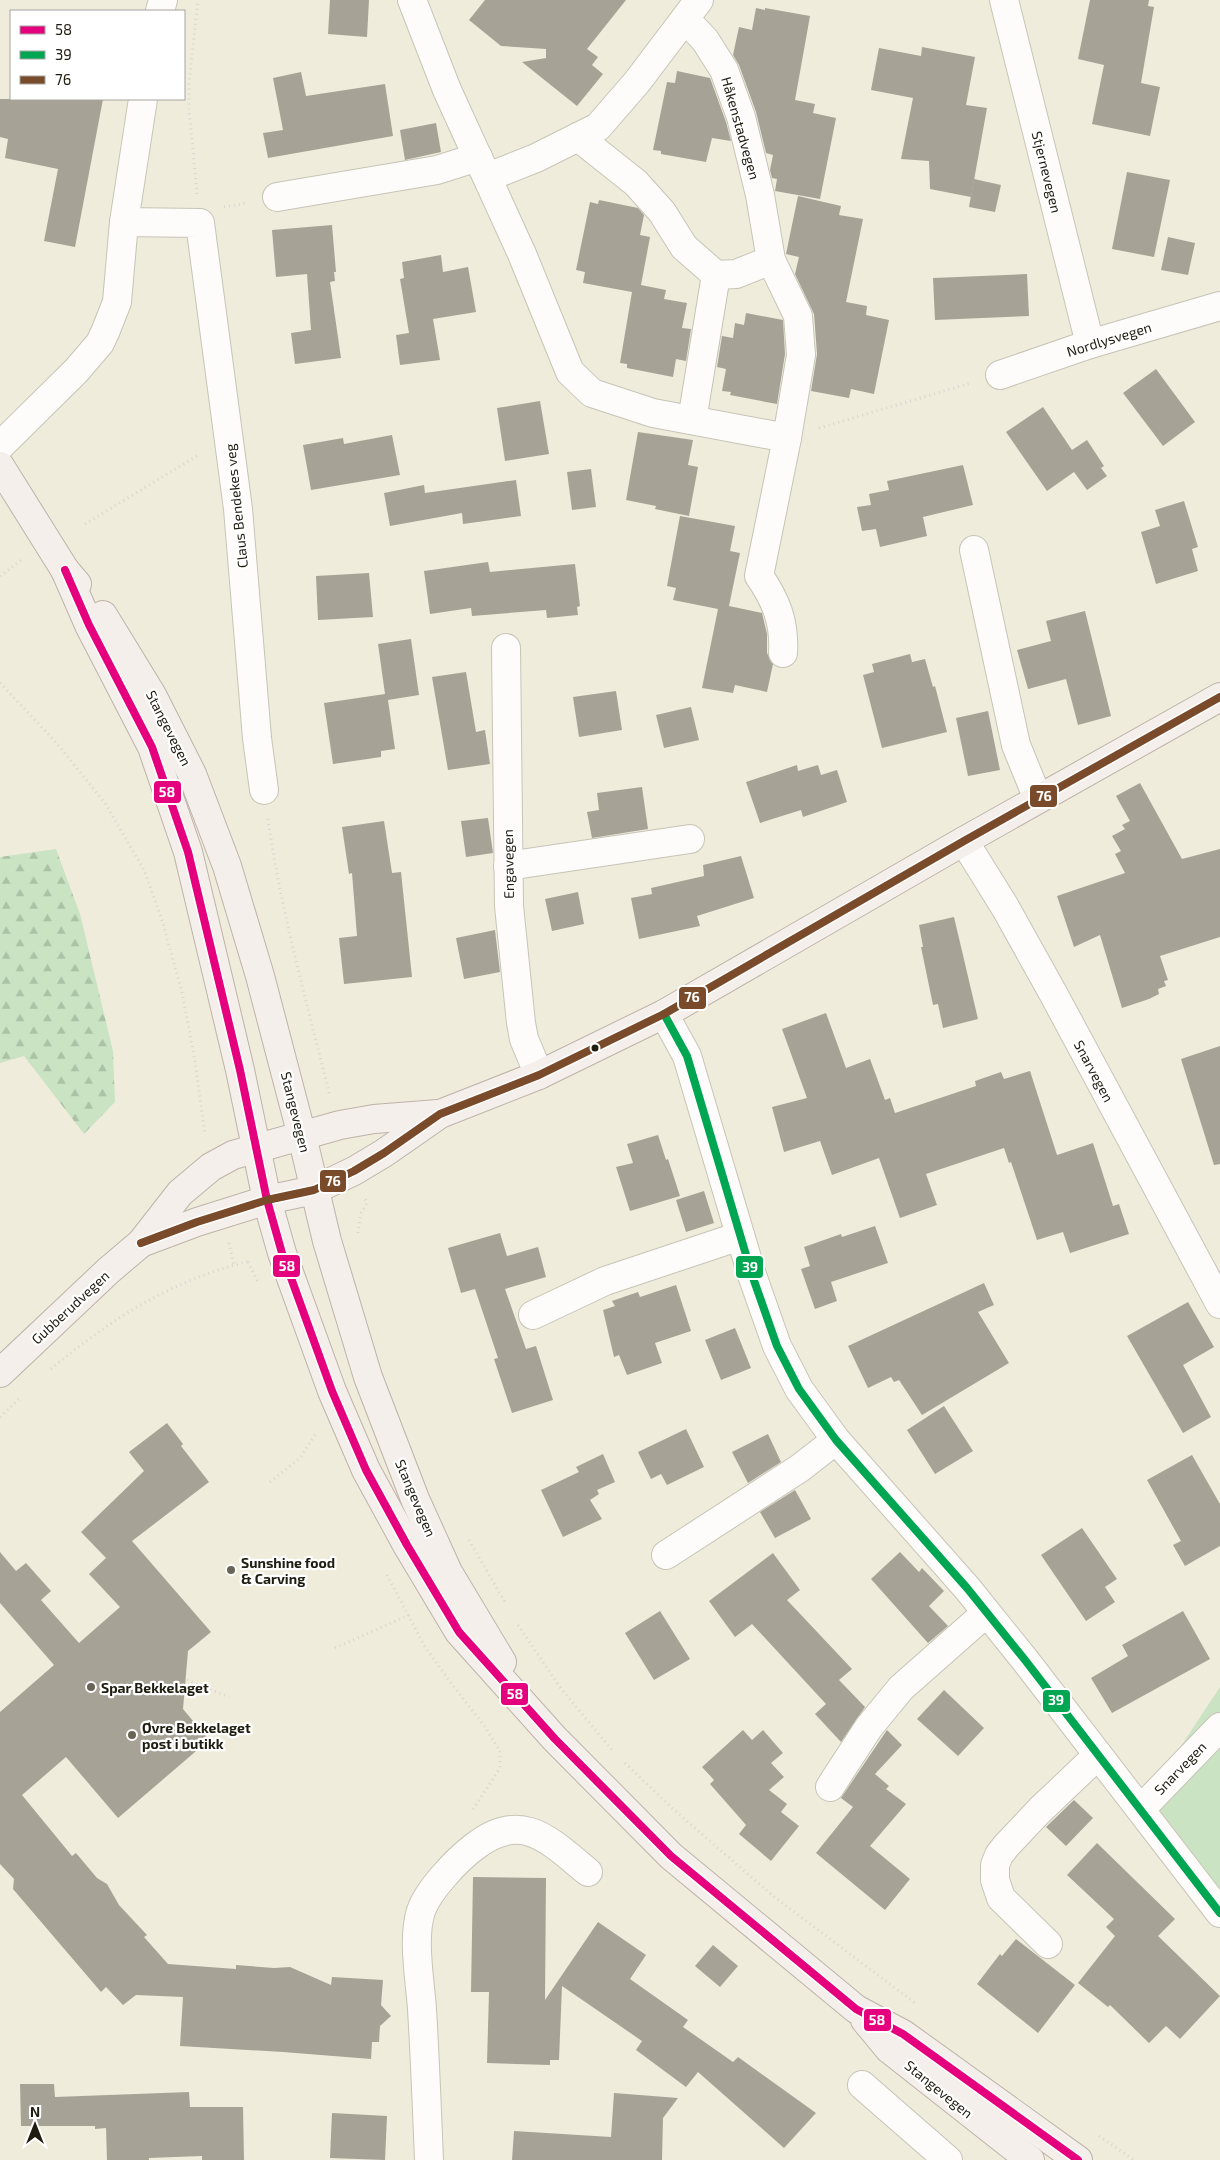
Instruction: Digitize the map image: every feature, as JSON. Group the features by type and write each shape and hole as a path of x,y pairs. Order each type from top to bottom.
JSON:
{"main road":[{"name":"Stangevegen","path":"0,466 65,570 104,616 152,695 192,774 227,866 260,976 327,1241 368,1377 414,1499 448,1572 535,1717"},
{"name":"Stangevegen","path":"65,570 89,625 152,747 188,852 257,1148 267,1200 282,1253 332,1391 366,1470 407,1545 459,1632 535,1717 612,1798 671,1856 856,2009 903,2034 1078,2160"},
{"path":"440,1114 539,1075 664,1014 964,840 1220,696"},
{"name":"Gubberudvegen","path":"0,1373 141,1242 180,1194 211,1167 232,1154 340,1125 374,1119 440,1114"},
{"name":"Gubberudvegen","path":"141,1242 267,1200 314,1190 384,1153 440,1114"},
{"name":"Stangevegen","path":"856,2009 888,2049 1030,2160"}],"street":[{"path":"412,0 429,47 522,254 570,372 592,393 653,413 787,438"},
{"name":"Stjernevegen","path":"1004,0 1090,344"},
{"name":"Håkenstadvegen","path":"277,197 437,170 483,167 536,158 598,127 638,82 692,9"},
{"name":"Håkenstadvegen","path":"692,9 705,40 724,70 741,117 760,195 772,260 798,316 801,355 787,438 759,576 770,592 780,616 784,636 783,653"},
{"path":"0,446 76,371 100,342 116,302 124,222 143,100"},
{"path":"578,137 636,183 662,212 684,247 716,275 736,274 772,260"},
{"path":"124,222 199,217"},
{"name":"Claus Bendekes veg","path":"199,217 238,509 257,738 264,790"},
{"path":"692,420 716,275"},
{"name":"Nordlysvegen","path":"1000,374 1090,344 1220,306"},
{"path":"974,550 1016,745 1038,800"},
{"name":"Engavegen","path":"506,648 509,906 521,1023 527,1047 539,1075"},
{"path":"508,866 690,839"},
{"name":"Snarvegen","path":"964,840 1005,907 1054,995 1220,1304"},
{"path":"664,1014 683,1045 687,1056 740,1236 777,1346 799,1389 836,1440 915,1528 986,1613 1141,1809 1220,1913"},
{"path":"533,1315 605,1281 740,1236"},
{"path":"666,1555 792,1473 836,1440"},
{"path":"830,1787 869,1727 900,1688 986,1613"},
{"name":"Snarvegen","path":"1141,1809 1220,1727"},
{"path":"1048,1944 1001,1898 995,1880 995,1865 999,1855 1006,1846 1040,1810 1098,1755"},
{"path":"429,2160 418,1946 421,1910 437,1885 466,1852 487,1838 505,1831 521,1830 534,1832 548,1839 588,1872"},
{"path":"862,2085 948,2160"}],"path":[{"path":"198,0 191,55 189,109 199,217 277,197"},
{"path":"787,438 1000,374"},
{"path":"85,524 228,437"},
{"path":"0,576 26,556"},
{"path":"0,683 53,739 104,803 144,870 162,920 182,992 195,1061 206,1141"},
{"path":"264,790 274,859 293,947 332,1103"},
{"path":"358,1234 361,1213 367,1203"},
{"path":"228,1240 234,1265"},
{"path":"51,1370 90,1337 117,1318 201,1275 257,1260"},
{"path":"0,1417 22,1397"},
{"path":"270,1482 300,1458 316,1433"},
{"path":"467,1534 509,1611"},
{"path":"335,1648 408,1615"},
{"path":"514,1620 562,1690 614,1752"},
{"path":"187,1680 229,1697"},
{"path":"620,1758 672,1808 773,1896 920,2008"},
{"path":"1096,2134 1134,2160"}],"green space":[{"path":"56,849 80,914 113,1051 115,1102 84,1134 24,1056 0,1063 0,857"},
{"path":"1220,1687 1220,1924 1139,1801 1154,1787"}],"building":[{"path":"330,0 369,0 367,37 328,34"},
{"path":"485,0 626,0 587,49 598,57 592,65 603,74 577,106 522,62 546,58 546,49 501,46 469,20"},
{"path":"1090,0 1149,0 1148,6 1154,7 1141,83 1160,87 1150,136 1092,124 1104,65 1078,59"},
{"path":"756,8 810,16 795,100 815,104 813,113 836,118 820,199 775,191 777,179 772,178 770,170 773,155 766,153 756,112 739,65 733,55 739,27 752,30"},
{"path":"922,47 975,57 966,105 987,108 971,197 930,189 929,161 901,159 913,98 871,90 879,48 921,56"},
{"path":"677,71 710,78 726,122 731,141 712,138 706,162 661,154 661,151 653,150 667,82 675,83"},
{"path":"301,72 306,96 385,84 393,136 268,158 263,133 283,130 273,78"},
{"path":"0,99 103,100 75,247 44,241 58,169 5,158 8,139 0,137"},
{"path":"436,123 441,152 405,160 400,130"},
{"path":"1127,172 1170,180 1154,257 1112,249"},
{"path":"974,179 1001,185 995,212 969,207"},
{"path":"798,196 841,206 839,215 863,219 846,302 867,306 866,315 889,320 874,394 851,389 849,398 811,391 817,354 814,314 795,274 799,257 786,254"},
{"path":"599,200 638,208 644,215 640,235 650,237 641,285 666,290 664,299 687,303 682,328 691,329 686,361 676,359 673,377 627,368 627,364 620,363 632,292 583,283 585,272 576,270 590,202 598,204"},
{"path":"332,225 336,272 334,272 335,281 330,282 341,358 295,364 291,333 311,330 307,274 276,277 272,230"},
{"path":"1168,237 1195,243 1188,275 1161,270"},
{"path":"441,255 443,272 468,267 476,312 433,319 440,360 400,365 396,335 409,333 400,279 404,278 402,262"},
{"path":"1027,274 1029,316 935,320 933,278"},
{"path":"746,313 783,320 785,354 777,404 730,395 731,392 722,391 726,369 717,367 722,336 733,338 735,323 744,325"},
{"path":"1156,369 1195,422 1163,446 1123,393"},
{"path":"540,401 549,454 505,461 497,408"},
{"path":"1043,407 1072,450 1087,440 1104,466 1101,468 1107,476 1087,490 1074,472 1047,491 1006,432"},
{"path":"638,432 693,440 688,465 698,467 689,516 655,509 656,506 626,500"},
{"path":"392,435 400,475 311,490 303,445 343,438 344,444"},
{"path":"963,465 973,505 923,517 927,536 880,547 876,529 862,531 857,507 871,505 869,494 889,490 887,481"},
{"path":"591,469 596,507 572,510 567,472"},
{"path":"516,480 521,516 463,524 462,513 390,526 384,493 424,485 425,493"},
{"path":"1184,501 1198,547 1192,549 1198,571 1156,584 1141,532 1160,526 1155,510"},
{"path":"680,516 735,526 730,551 740,553 729,606 762,613 767,634 767,653 773,664 767,692 735,685 733,693 702,688 718,609 673,600 676,588 667,586"},
{"path":"488,562 490,572 575,564 580,606 577,607 578,615 547,618 546,610 472,616 471,608 430,614 424,571"},
{"path":"369,573 373,617 318,620 316,576"},
{"path":"1085,611 1111,716 1078,725 1066,679 1028,689 1017,650 1051,641 1046,621"},
{"path":"411,639 419,695 388,700 395,749 381,751 381,757 333,764 324,703 385,694 378,644"},
{"path":"910,654 912,662 925,659 933,687 935,686 947,732 882,748 863,675 874,672 872,664"},
{"path":"466,672 476,732 485,730 490,764 448,770 432,677"},
{"path":"616,691 622,730 579,737 573,697"},
{"path":"691,707 699,740 664,748 656,715"},
{"path":"988,711 1000,770 968,776 956,718"},
{"path":"797,765 798,771 818,765 821,775 837,770 847,802 803,817 801,810 760,823 746,782"},
{"path":"1140,783 1182,859 1220,849 1220,937 1160,956 1168,980 1164,981 1166,986 1158,989 1159,994 1149,999 1122,1008 1100,935 1074,947 1057,896 1125,873 1115,854 1121,851 1112,836 1125,829 1122,825 1130,821 1116,796"},
{"path":"642,787 648,829 592,838 587,812 599,810 597,793"},
{"path":"488,818 493,853 466,857 461,821"},
{"path":"384,821 392,873 401,872 412,977 344,984 339,938 357,936 352,873 349,874 342,827"},
{"path":"741,856 754,898 697,916 700,926 639,939 631,898 652,894 651,888 704,876 703,865"},
{"path":"578,892 584,924 552,931 545,899"},
{"path":"954,917 978,1019 943,1028 938,1004 933,1005 921,947 923,947 919,925"},
{"path":"495,930 500,972 464,979 456,938"},
{"path":"826,1013 846,1068 870,1059 885,1100 890,1098 895,1113 976,1086 975,1081 1001,1072 1004,1079 1030,1071 1057,1155 1093,1143 1113,1206 1119,1204 1129,1234 1070,1253 1063,1232 1037,1240 1011,1162 1009,1163 1004,1148 926,1174 937,1205 900,1218 879,1158 832,1175 820,1141 784,1152 772,1107 807,1098 782,1029"},
{"path":"1220,1046 1220,1164 1214,1165 1181,1059"},
{"path":"658,1135 680,1196 630,1211 616,1167 633,1163 627,1144"},
{"path":"704,1191 714,1223 686,1232 676,1200"},
{"path":"875,1226 888,1263 831,1282 837,1301 815,1309 801,1269 810,1266 804,1247 841,1234 842,1237"},
{"path":"500,1233 507,1256 538,1247 546,1277 505,1289 526,1349 536,1346 553,1400 512,1413 494,1359 498,1358 475,1289 461,1293 448,1248"},
{"path":"984,1283 994,1305 978,1312 1009,1363 922,1415 899,1380 894,1382 891,1377 868,1388 848,1346"},
{"path":"676,1285 691,1331 655,1343 662,1363 627,1375 619,1355 614,1357 603,1310 615,1306 612,1301 638,1292 640,1297"},
{"path":"1188,1302 1214,1347 1183,1365 1211,1417 1183,1433 1127,1336"},
{"path":"735,1328 751,1368 721,1380 705,1340"},
{"path":"944,1406 973,1451 935,1474 907,1430"},
{"path":"167,1423 183,1444 181,1446 209,1482 132,1541 211,1632 188,1651 183,1709 209,1740 118,1818 66,1757 22,1795 72,1856 76,1853 97,1878 107,1884 119,1905 147,1935 144,1937 168,1964 236,1969 236,1965 274,1968 290,1967 331,1985 332,1977 383,1980 381,2005 391,2016 380,2026 379,2042 372,2042 371,2059 180,2046 183,1997 136,1995 123,2005 106,1987 101,1992 13,1889 14,1879 0,1864 0,1712 54,1665 0,1603 0,1552 16,1571 26,1563 51,1591 41,1600 79,1643 120,1607 89,1574 106,1558 81,1532 144,1471 129,1452"},
{"path":"686,1429 704,1467 667,1485 661,1474 651,1479 638,1452"},
{"path":"768,1434 781,1462 748,1483 732,1452"},
{"path":"603,1454 615,1482 597,1490 599,1494 590,1500 602,1519 563,1537 541,1490 579,1472 576,1467"},
{"path":"1192,1455 1220,1504 1220,1546 1185,1566 1173,1545 1181,1541 1147,1480"},
{"path":"795,1490 811,1519 775,1538 760,1512"},
{"path":"1082,1528 1117,1579 1105,1587 1115,1602 1086,1621 1041,1555"},
{"path":"900,1552 919,1572 922,1568 944,1591 929,1606 948,1626 928,1643 871,1579"},
{"path":"773,1553 800,1590 787,1600 852,1669 839,1680 865,1707 841,1742 815,1714 826,1704 752,1624 735,1637 709,1601"},
{"path":"660,1611 690,1659 654,1680 625,1633"},
{"path":"1183,1611 1210,1659 1112,1713 1091,1678 1128,1656 1122,1645"},
{"path":"944,1690 984,1728 958,1756 917,1719"},
{"path":"743,1730 752,1740 763,1730 783,1753 771,1763 784,1777 769,1790 787,1804 781,1812 799,1826 771,1861 739,1834 746,1825 710,1784 714,1780 702,1767"},
{"path":"887,1730 902,1745 875,1774 889,1786 886,1789 906,1804 870,1846 910,1879 885,1910 816,1853 853,1807 841,1798"},
{"path":"1074,1800 1093,1818 1066,1846 1046,1827"},
{"path":"1097,1843 1175,1919 1158,1936 1220,1996 1180,2039 1166,2026 1149,2043 1110,2005 1108,2007 1078,1983 1115,1936 1106,1927 1114,1919 1067,1875"},
{"path":"473,1877 546,1878 545,2000 598,1922 646,1955 630,1979 688,2020 683,2027 733,2062 738,2057 816,2113 784,2148 698,2072 686,2087 636,2050 642,2041 562,1986 559,2060 550,2060 550,2065 487,2063 489,1992 471,1992"},
{"path":"1016,1939 1075,1985 1038,2033 977,1984 1000,1954 1002,1956"},
{"path":"713,1945 738,1966 720,1987 695,1966"},
{"path":"20,2084 54,2084 55,2097 189,2092 190,2107 243,2107 244,2160 202,2160 202,2156 149,2158 149,2160 107,2160 106,2128 95,2129 95,2126 21,2126"},
{"path":"614,2093 678,2098 663,2118 662,2160 512,2160 514,2131 611,2137"},
{"path":"332,2113 387,2116 385,2160 330,2158"}],"transit line":[{"name":"58","path":"65,570 89,625 152,747 188,852 240,1070 267,1200 282,1253 332,1391 366,1470 407,1545 459,1632 555,1739 671,1856 856,2009 903,2034 1078,2160"},
{"name":"76","path":"141,1243 197,1222 267,1200 314,1190 354,1171 384,1153 440,1114 539,1075 664,1014 964,841 1220,697"},
{"name":"39","path":"664,1014 687,1056 752,1275 777,1346 799,1389 836,1440 967,1588 1025,1660 1220,1913"}],"place":[{"name":"Sunshine food & Carving","path":"231,1570"},
{"name":"Spar Bekkelaget","path":"91,1687"},
{"name":"Øvre Bekkelaget post i butikk","path":"132,1735"}]}
